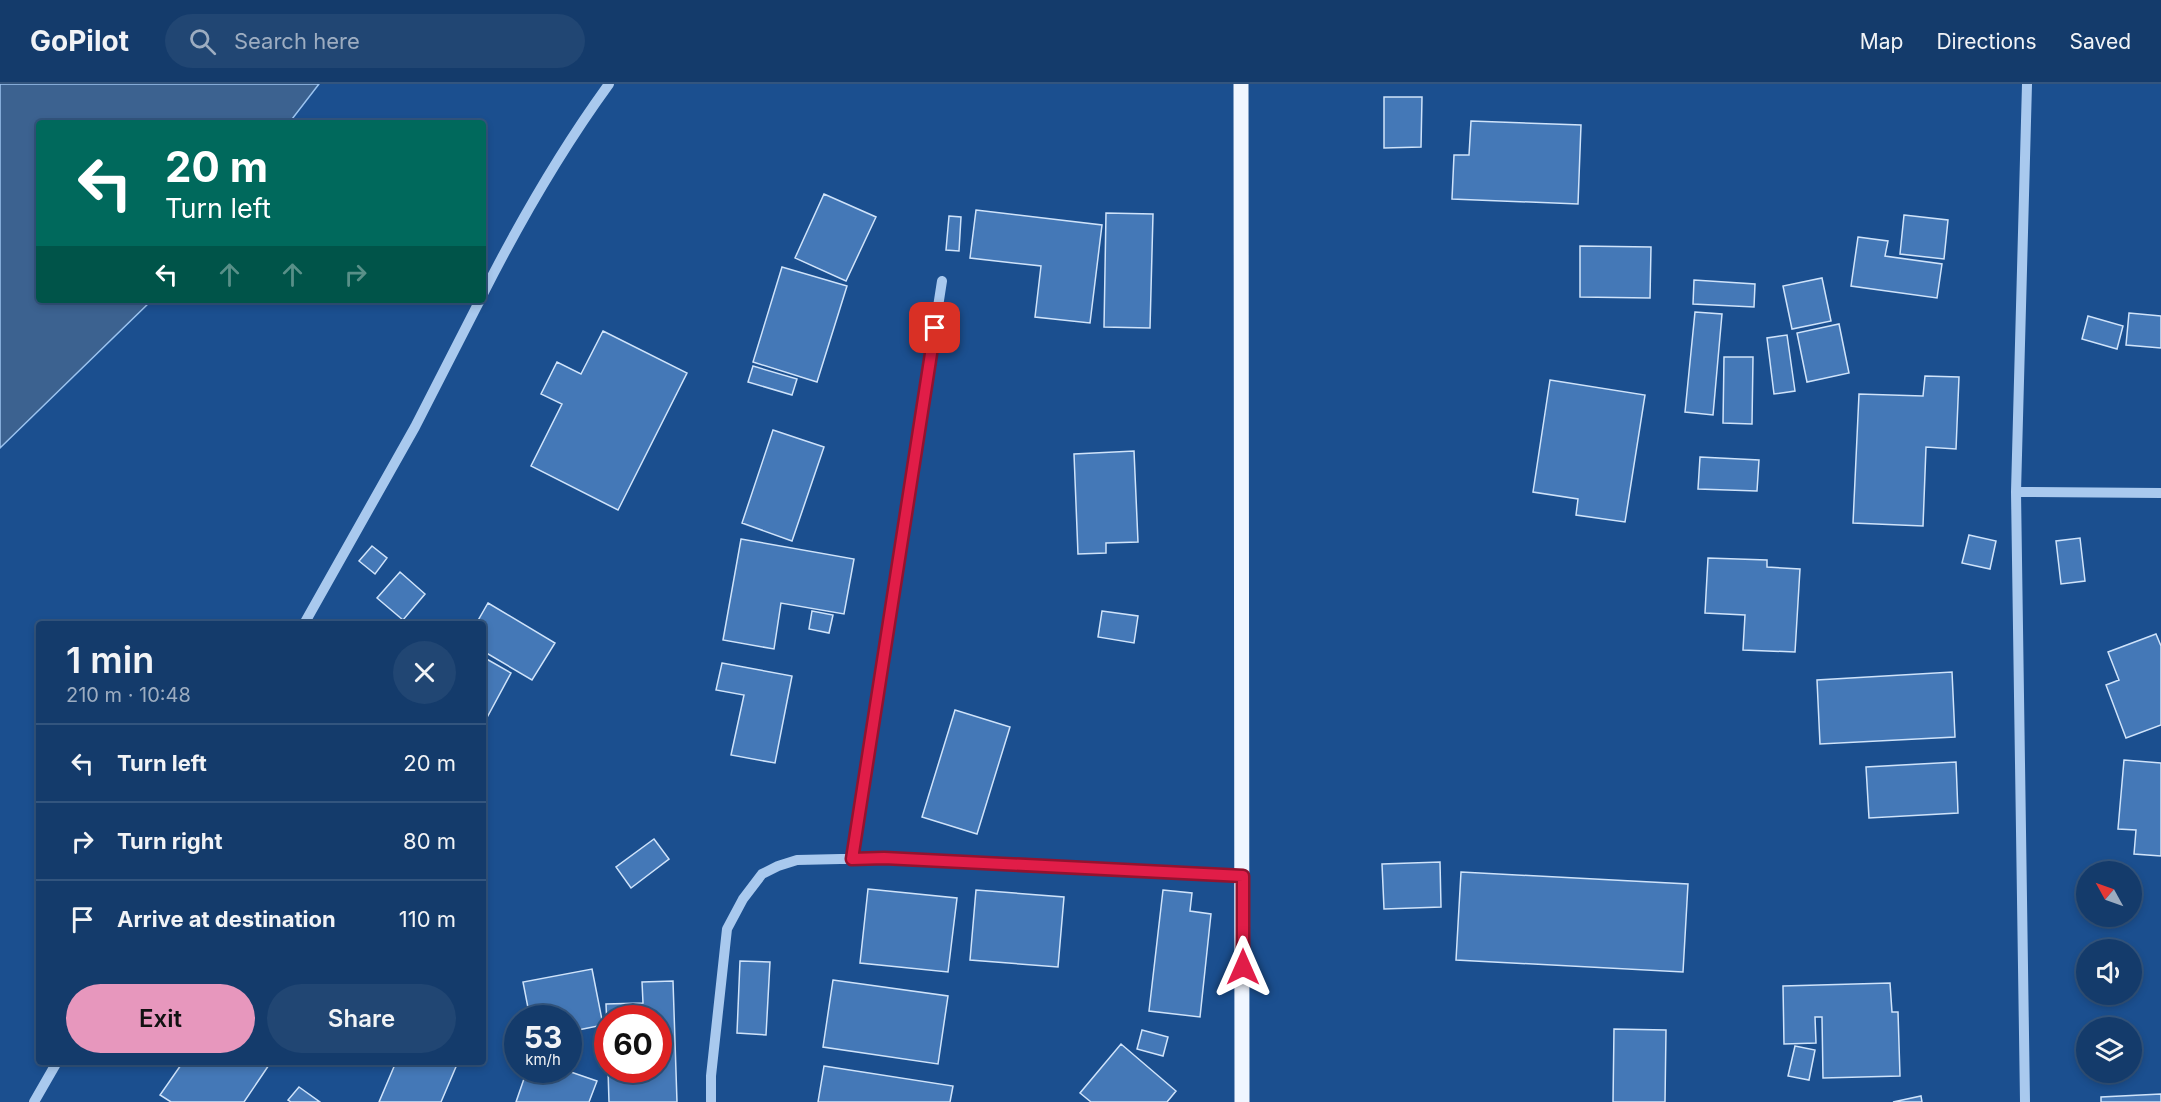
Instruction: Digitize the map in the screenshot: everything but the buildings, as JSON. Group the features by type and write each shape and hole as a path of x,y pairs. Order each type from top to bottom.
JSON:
{"main road":[{"path":"1241,84 1242,1102"}],"street":[{"path":"486,288 573,133 609,84"},
{"path":"2025,1102 2016,492 2027,84"},
{"path":"852,859 942,281"},
{"path":"306,621 415,427 478,303"},
{"path":"2016,492 2161,494"},
{"path":"711,1102 711,1076 727,929 742,899 762,874 778,866 797,860 884,858 1243,876"},
{"path":"34,1102 55,1065"}],"water":[{"path":"0,84 319,84 291,120 36,120 36,303 149,303 0,448"}],"route":[{"path":"935,328 852,859 884,858 1243,876 1243,967"}]}
